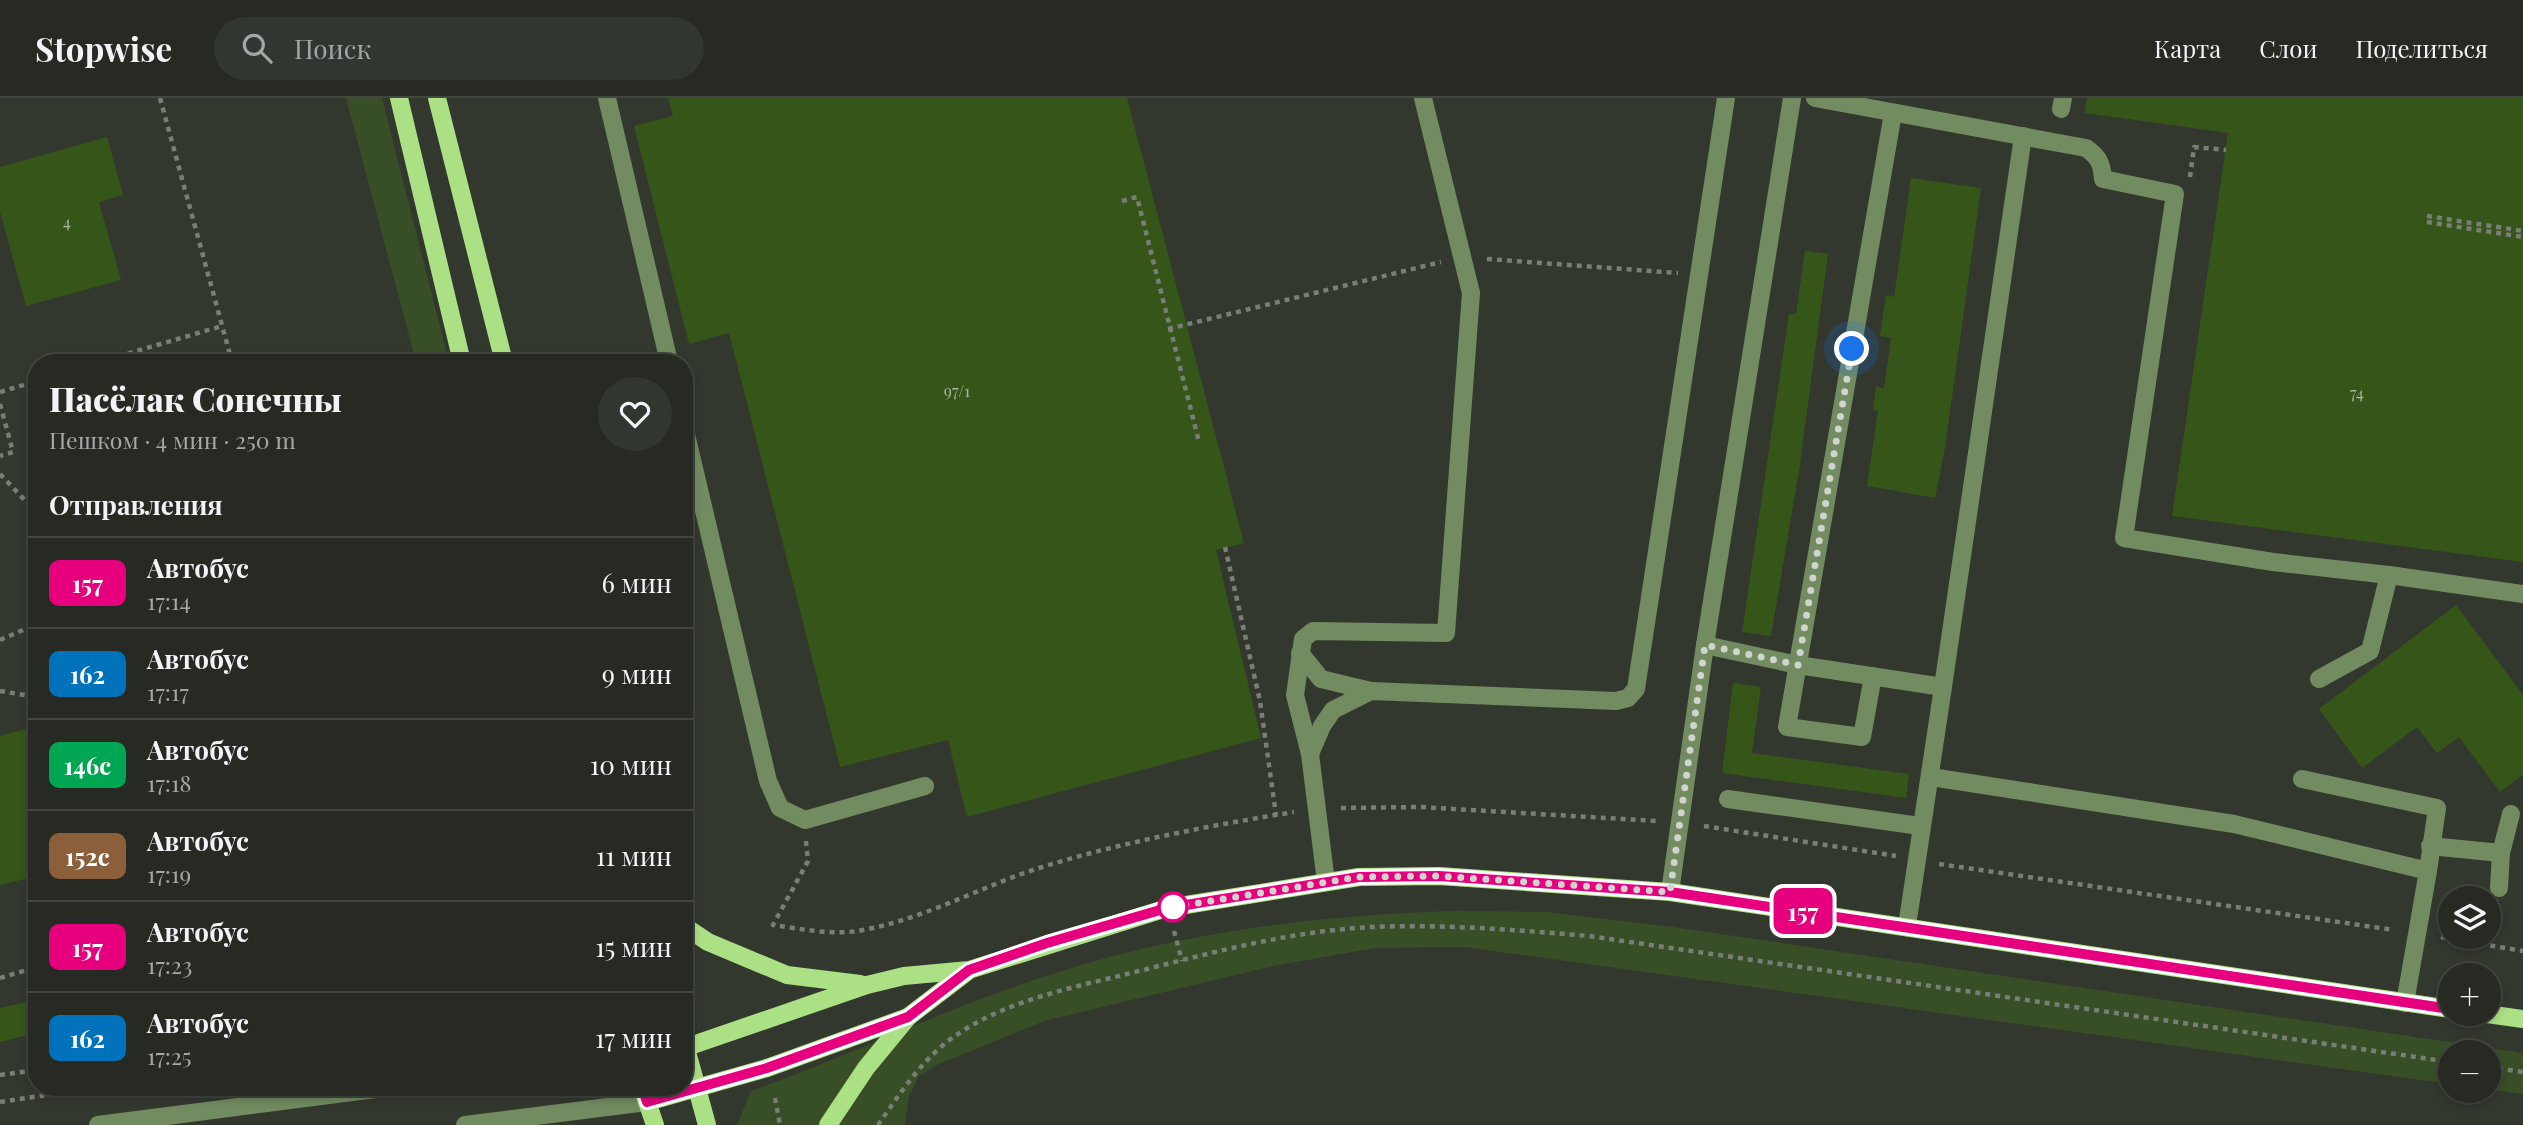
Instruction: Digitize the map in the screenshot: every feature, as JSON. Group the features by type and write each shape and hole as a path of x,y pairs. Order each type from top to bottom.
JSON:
{"main road":[{"path":"400,98 460,354"},
{"path":"437,98 502,354"},
{"path":"693,1043 867,985 904,975 969,970 1167,908 1359,877 1439,876 1670,892 2438,1007"},
{"path":"693,932 708,942 787,975 867,985"},
{"path":"828,1125 866,1068 908,1017 969,970"},
{"path":"2501,1016 2523,1019"},
{"path":"693,1088 767,1068 908,1017"},
{"path":"693,1074 707,1125"},
{"path":"646,1096 654,1125"}],"street":[{"path":"607,98 667,354"},
{"path":"1326,882 1310,754 1295,695 1303,639 1313,631 1446,632 1471,293 1423,98"},
{"path":"1300,653 1321,679 1371,691 1616,701 1628,698 1636,689 1727,98"},
{"path":"1670,892 1705,645 1792,98"},
{"path":"1815,98 2086,148 2096,155 2103,166 2104,179 2175,194 2124,538 2273,562 2523,594"},
{"path":"1873,676 1862,737 1787,727 1893,113"},
{"path":"1907,926 2023,136"},
{"path":"693,464 768,781 780,808 805,820 925,786"},
{"path":"2319,679 2370,651 2389,575"},
{"path":"1705,645 1798,665 1943,687"},
{"path":"1310,754 1322,726 1334,710 1371,691"},
{"path":"1931,777 2234,824 2428,871"},
{"path":"2302,779 2437,808 2405,1003"},
{"path":"1728,799 1920,826"},
{"path":"2499,886 2501,853 2511,814"},
{"path":"2430,846 2501,853"},
{"path":"98,1125 322,1096"},
{"path":"465,1125 633,1096"}],"path":[{"path":"160,98 230,354"},
{"path":"2175,194 2188,191 2194,147 2226,150"},
{"path":"1122,201 1137,197 1168,329 1199,442"},
{"path":"2523,231 2427,219 2523,237"},
{"path":"1168,329 1463,257 1699,275"},
{"path":"126,354 222,326"},
{"path":"0,392 28,384"},
{"path":"0,404 13,452 0,456"},
{"path":"0,474 28,504"},
{"path":"1226,547 1260,701 1276,815"},
{"path":"0,640 28,628"},
{"path":"0,691 28,696"},
{"path":"773,925 808,861 805,820"},
{"path":"878,1125 915,1072 957,1034 1009,1008 1068,988 1233,948 1284,938 1371,927 1478,927 1589,936 2438,1060"},
{"path":"0,978 28,970"},
{"path":"2501,1069 2523,1072"},
{"path":"0,1075 28,1071"},
{"path":"0,1102 40,1096"},
{"path":"775,1098 780,1125"}],"green space":[{"path":"346,98 382,98 447,354 414,354"},
{"path":"1546,912 1673,927 2438,1040 2438,1082 1465,947 1375,948 1273,966 1044,1021 937,1065 919,1076 909,1096 905,1125 737,1125 751,1091 976,1001 1062,971 1117,955 1229,932 1285,923 1399,913"},
{"path":"2501,1050 2523,1053 2523,1094 2501,1091"}],"building":[{"path":"668,98 1127,98 1244,543 1216,550 1261,738 967,817 948,740 840,767 729,333 689,344 634,126 673,116"},
{"path":"2087,98 2523,98 2523,562 2172,516 2228,133 2085,113"},
{"path":"107,137 123,195 99,202 121,280 26,306 0,212 0,167"},
{"path":"1911,178 1981,188 1945,448 1935,498 1867,486 1878,411 1873,410 1876,387 1884,388 1891,338 1880,336 1886,295 1894,297"},
{"path":"1805,251 1828,254 1799,471 1771,636 1742,632 1789,314 1796,314"},
{"path":"2456,605 2523,695 2523,775 2500,792 2459,737 2437,753 2417,727 2362,768 2319,709"},
{"path":"1733,683 1761,687 1752,753 1909,774 1906,798 1722,773"},
{"path":"28,728 28,878 0,885 0,736"},
{"path":"27,1002 28,1035 0,1042 0,1008"}],"bus line":[{"name":"157","path":"693,1089 767,1068 908,1017 969,970 1047,943 1167,908 1359,877 1439,876 1616,886 1670,892 2438,1007"},
{"name":"157","path":"645,1096 647,1102 668,1096"}],"route":[{"path":"1173,907 1167,908 1359,877 1439,876 1616,886 1670,892 1705,645 1798,665 1852,349"}]}
